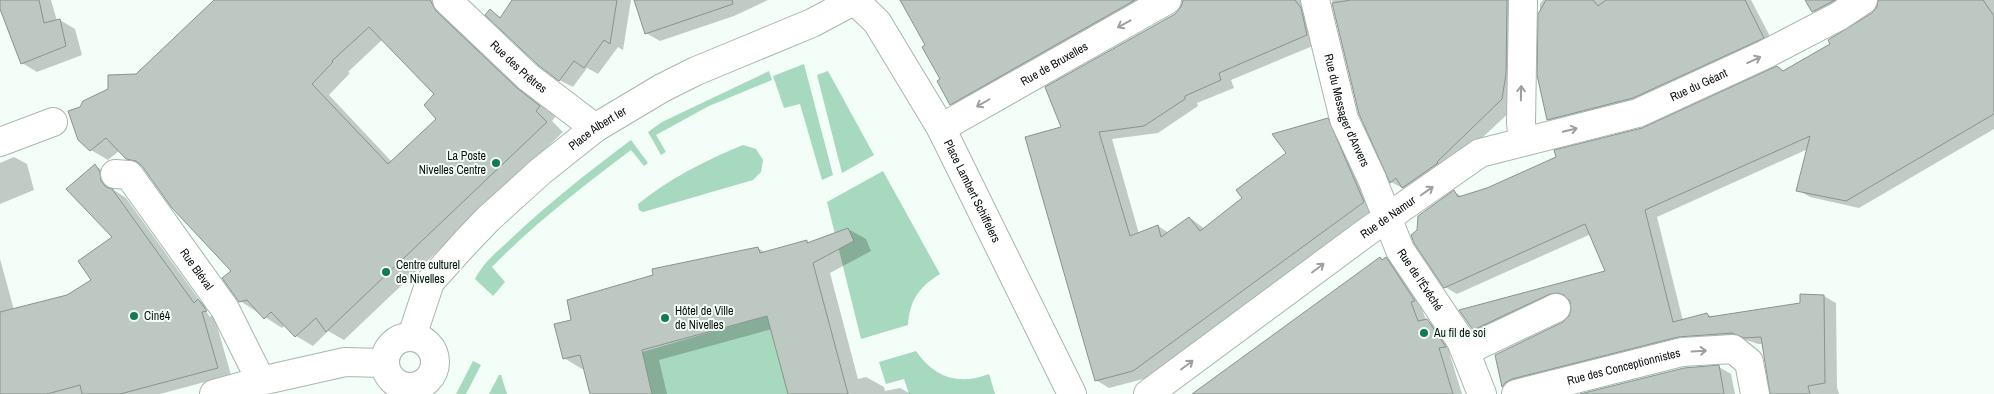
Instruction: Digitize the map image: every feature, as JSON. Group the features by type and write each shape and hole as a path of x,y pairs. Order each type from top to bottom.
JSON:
{"street":[{"name":"Rue des Prêtres","path":"447,0 528,77 595,128"},
{"name":"Place Albert Ier","path":"412,336 430,282 464,243 542,171 595,128 671,84 812,23 844,6 850,0"},
{"name":"Place Lambert Schiffelers","path":"854,0 876,22 941,128 1072,394"},
{"name":"Rue de Bruxelles","path":"941,128 1167,0"},
{"name":"Rue du Messager d'Anvers","path":"1315,0 1344,119 1372,179 1387,219"},
{"path":"1523,0 1521,123 1523,141"},
{"name":"Rue du Géant","path":"1523,141 1638,113 1764,55 1839,16 1863,0"},
{"path":"0,142 53,122"},
{"name":"Rue de Namur","path":"1148,394 1480,153 1523,141"},
{"name":"Rue Bléval","path":"115,174 129,176 226,309 261,381"},
{"name":"Rue de l'Évêché","path":"1387,219 1400,250 1466,351 1482,394"},
{"path":"1466,351 1556,308"},
{"path":"412,336 428,344 434,352 436,361 434,371 429,379 413,391 390,379 384,363 389,347 395,341 412,336"},
{"name":"Rue des Conceptionnistes","path":"1516,394 1682,352 1733,349 1749,362 1755,394"},
{"path":"214,394 345,362 384,363"}],"green space":[{"path":"804,64 833,175 822,180 800,104 784,108 773,76"},
{"path":"769,71 772,80 709,106 656,135 666,152 661,155 648,132 662,122"},
{"path":"828,71 874,155 842,173 817,75"},
{"path":"631,140 648,163 644,166 631,150 542,221 492,267 505,282 493,296 475,279 488,261 528,223 571,186"},
{"path":"743,145 756,149 763,160 761,172 753,180 643,212 639,210 638,204 675,178"},
{"path":"883,171 940,274 926,284 916,295 908,325 861,339 827,202"},
{"path":"767,316 789,394 652,394 642,352"},
{"path":"916,351 931,367 948,377 967,379 989,374 995,394 909,394 904,379 886,384 879,362"},
{"path":"473,361 481,365 466,394 456,394"},
{"path":"499,375 501,375 507,394 489,394"}],"building":[{"path":"0,0 39,0 44,23 60,19 66,46 21,64 0,9"},
{"path":"214,0 430,0 436,11 517,88 540,106 536,111 547,122 326,332 316,318 295,337 271,312 264,319 247,300 239,302 222,278 231,271 172,208 142,166 136,161 126,159 106,138 90,151 78,140 68,111 80,107 83,101 108,89 108,75 136,74","holes":["369,27 434,94 424,105 436,119 388,164 312,84 332,61"]},
{"path":"512,0 617,0 610,44 604,40 584,68 574,61 559,81 538,65 485,15 490,9 500,18"},
{"path":"634,0 732,0 733,4 645,34"},
{"path":"900,0 1135,0 950,105 937,81 940,79 922,47 925,45"},
{"path":"1183,0 1295,0 1301,8 1307,35 1219,73 1221,80 1185,96 1185,99 1144,126 1099,132 1130,236 1158,225 1161,237 1189,217 1200,231 1242,198 1236,190 1286,153 1272,134 1328,118 1364,202 1133,371 1095,381 1025,137 1061,127 1045,87 1175,14 1181,7"},
{"path":"1351,0 1507,0 1506,74 1502,99 1438,163 1402,188 1396,178 1390,183 1359,114 1332,3"},
{"path":"1546,0 1593,0 1598,6 1606,0 1745,0 1764,38 1633,98 1547,120 1537,75 1538,14"},
{"path":"1805,0 1835,0 1812,12"},
{"path":"1878,0 1983,0 1994,16 1994,114 1846,201 1796,191 1810,136 1645,210 1673,322 1707,313 1709,317 1800,303 1800,294 1824,295 1825,383 1808,386 1810,394 1770,394 1761,337 1744,338 1732,333 1678,337 1512,379 1502,387 1495,355 1563,322 1569,316 1571,310 1570,301 1564,295 1558,293 1550,294 1473,330 1459,310 1605,271 1585,224 1444,288 1414,243 1411,235 1417,230 1418,216 1454,190 1458,197 1487,188 1556,157 1554,150 1642,128 1777,66 1783,71 1830,44 1828,40 1872,13 1877,7"},
{"path":"95,164 100,172 101,181 106,187 112,189 194,303 198,299 207,311 202,312 218,368 120,394 82,394 80,385 47,394 0,394 0,312 67,295 91,280 78,261 112,237 66,189"},
{"name":"Hôtel de Ville de Nivelles","path":"848,228 854,241 813,263 848,394 788,394 767,316 642,350 652,394 590,394 580,355 563,359 554,324 571,320 567,300 653,275 652,269 758,247 760,253 807,240 807,243"},
{"path":"1380,257 1382,260 1386,257 1415,301 1411,302 1418,321 1427,319 1446,347 1439,348 1453,394 1192,394"},
{"path":"1719,365 1724,394 1580,394 1684,368"}],"place":[{"name":"La Poste Nivelles Centre","path":"496,163"},
{"name":"Centre culturel de Nivelles","path":"386,272"},
{"name":"Ciné4","path":"134,316"},
{"name":"Hôtel de Ville de Nivelles","path":"665,318"},
{"name":"Au fil de soi","path":"1424,333"}]}
